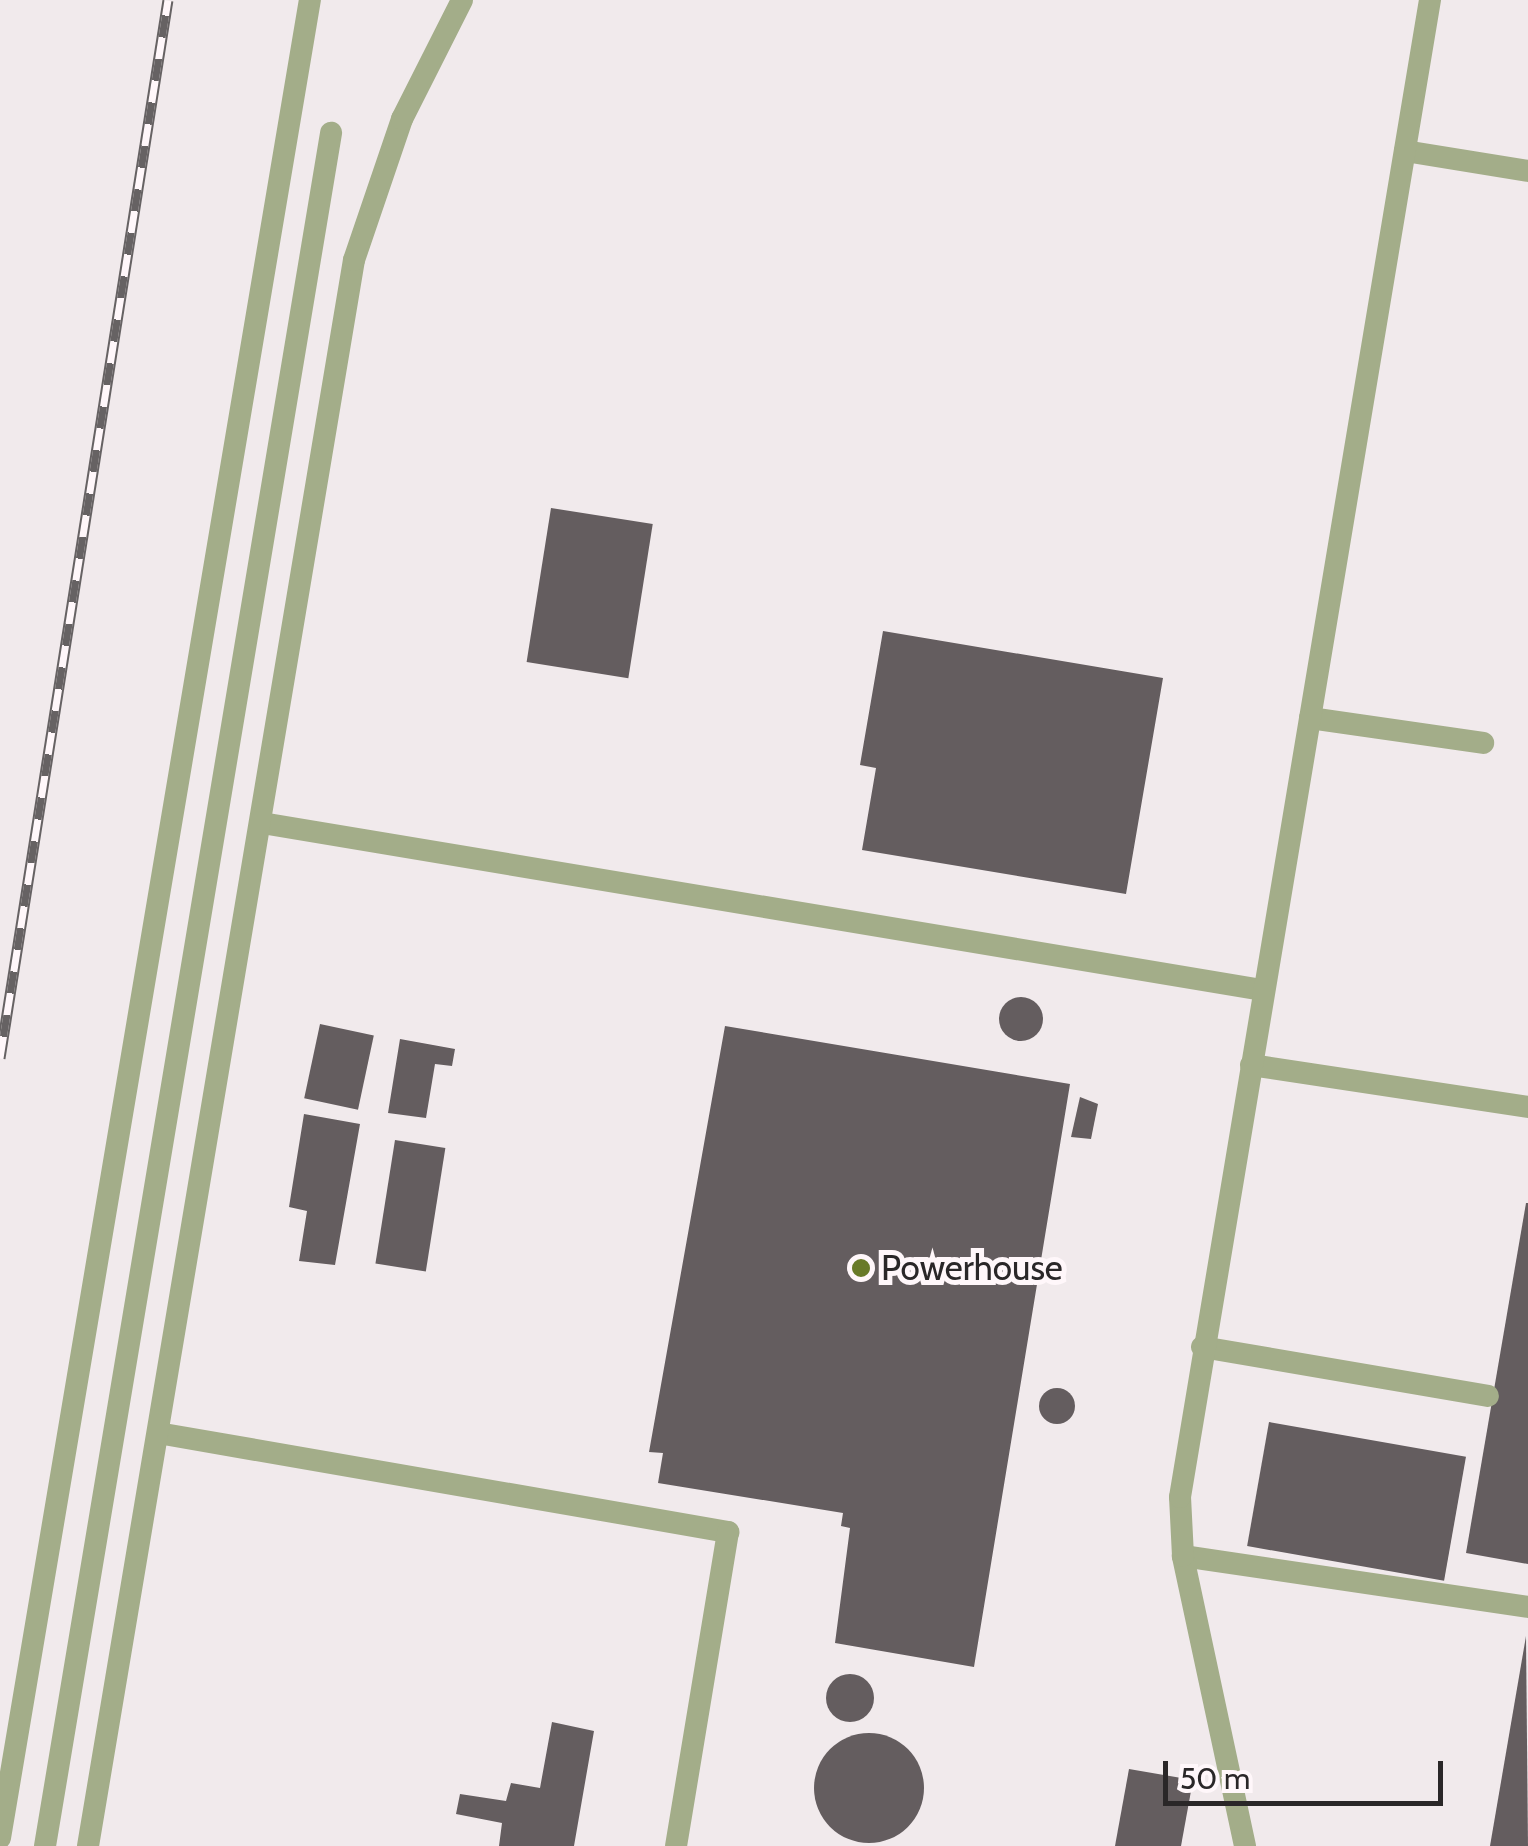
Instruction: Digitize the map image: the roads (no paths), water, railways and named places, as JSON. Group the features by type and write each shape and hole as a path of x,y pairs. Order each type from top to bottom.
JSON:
{"lane":[{"path":"0,1838 310,0"},
{"path":"88,1846 354,260 402,119 462,0"},
{"path":"1245,1846 1183,1556 1180,1498 1202,1347 1430,0"},
{"path":"45,1846 331,134"},
{"path":"1405,150 1528,171"},
{"path":"1310,718 1483,743"},
{"path":"262,823 1262,990"},
{"path":"1251,1065 1528,1107"},
{"path":"1202,1347 1488,1396"},
{"path":"158,1432 728,1532 676,1846"},
{"path":"1183,1556 1528,1607"}],"railway":[{"path":"0,1058 168,0"}],"place":[{"name":"Powerhouse","path":"861,1268"}]}
